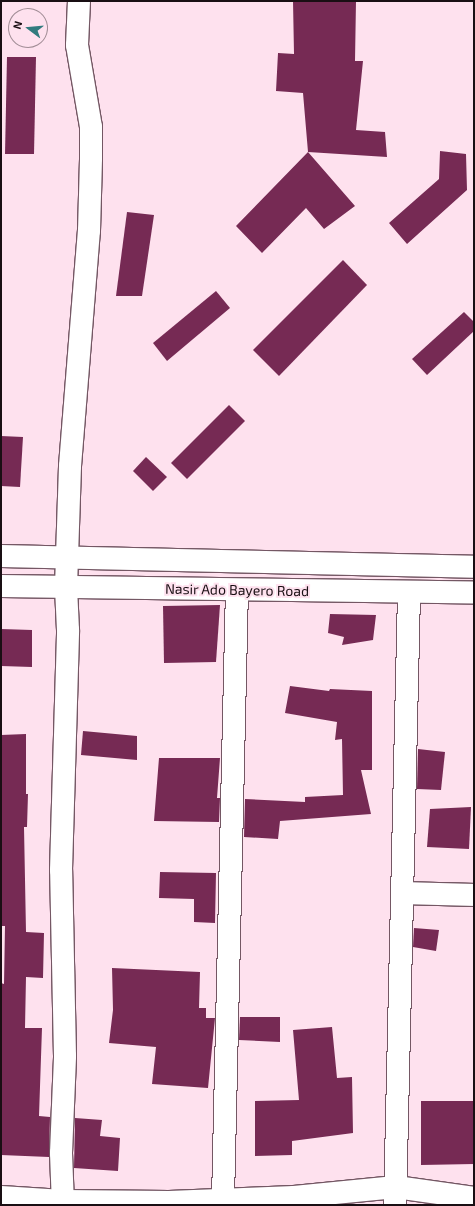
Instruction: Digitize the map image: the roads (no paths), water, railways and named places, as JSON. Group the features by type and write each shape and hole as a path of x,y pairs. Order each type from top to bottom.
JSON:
{"street":[{"path":"63,1203 61,1153 65,1056 61,870 68,630 66,587 70,466 89,231 91,158 91,127 77,45 79,1"},
{"path":"1,556 474,566"},
{"name":"Nasir Ado Bayero Road","path":"1,586 474,593"},
{"path":"223,1200 237,590"},
{"path":"396,1196 409,592"},
{"path":"403,893 474,895"},
{"path":"1,1197 63,1203 294,1197 396,1196 474,1198"}]}
